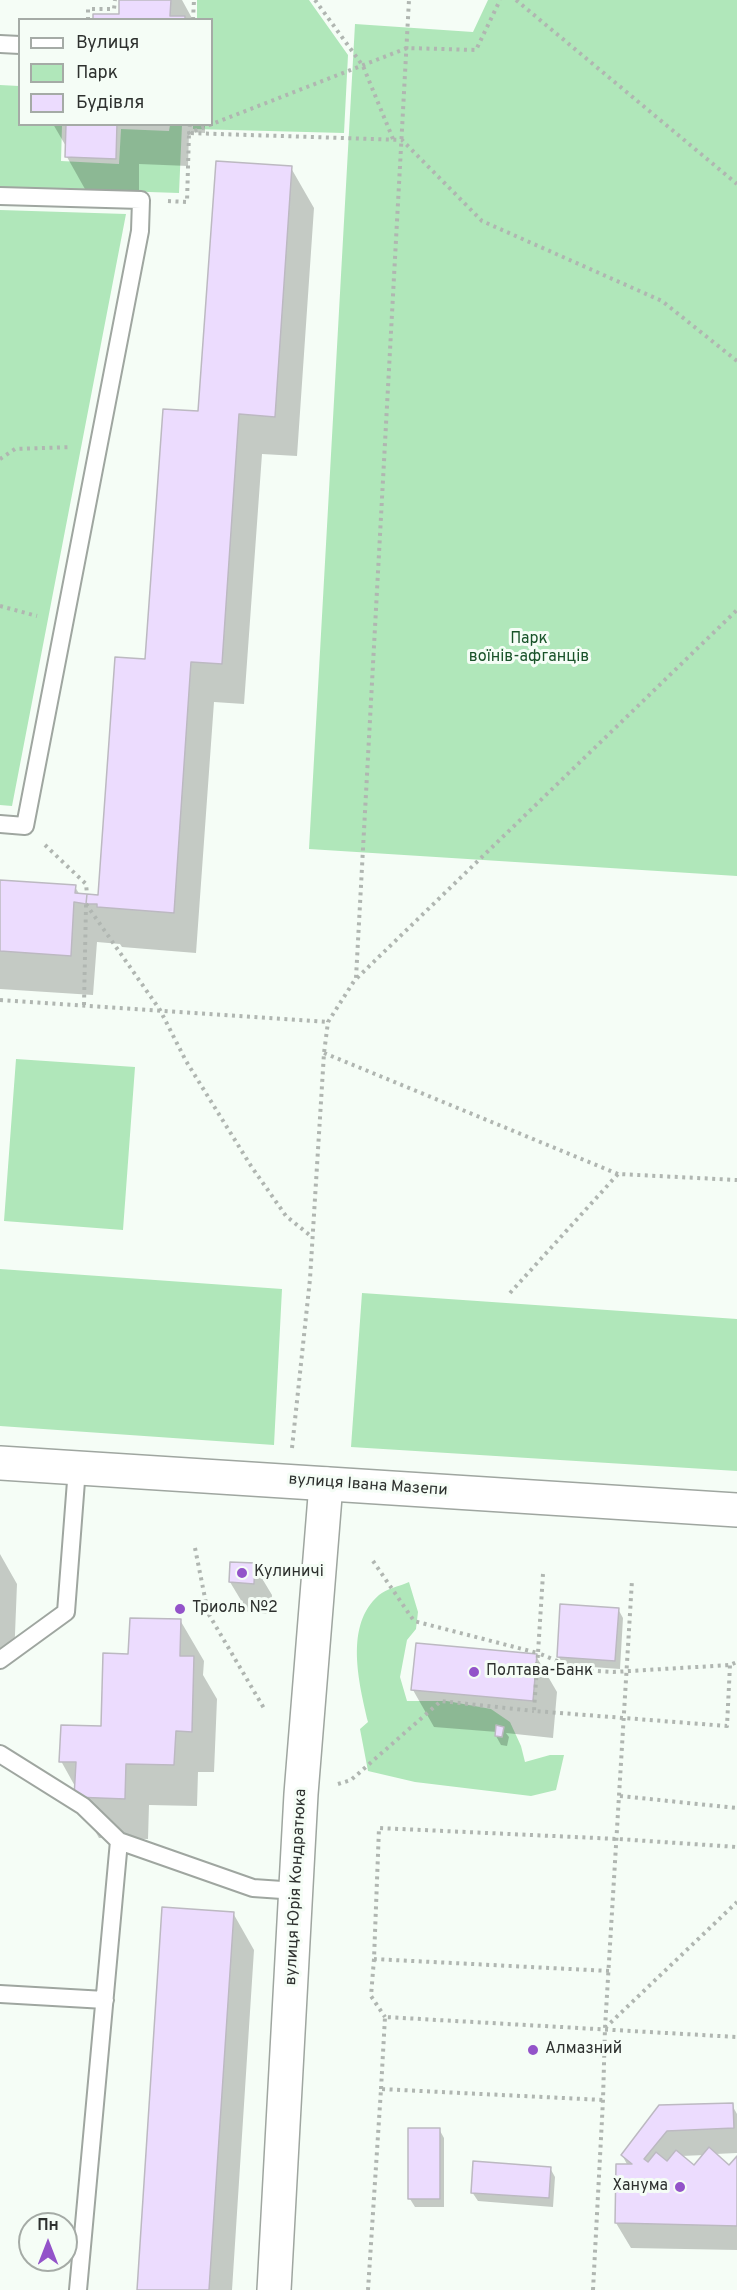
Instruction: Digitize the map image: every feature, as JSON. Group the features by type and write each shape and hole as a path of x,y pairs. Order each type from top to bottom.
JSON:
{"street":[{"name":"вулиця Івана Мазепи","path":"0,1463 737,1510"},
{"name":"вулиця Юрія Кондратюка","path":"274,2290 301,1794 326,1484"}],"lane":[{"path":"0,44 18,45"},
{"path":"0,196 141,200 140,231 25,826 0,824"},
{"path":"0,1660 66,1611 77,1468"},
{"path":"0,1754 83,1806 119,1841 253,1888 297,1891"},
{"path":"78,2290 119,1841"},
{"path":"0,1994 105,2000"}],"path":[{"path":"88,18 88,9 114,9 115,0"},
{"path":"193,18 194,0"},
{"path":"315,0 363,66 393,139"},
{"path":"356,978 410,0"},
{"path":"213,124 407,48 476,50 501,0"},
{"path":"516,0 737,184"},
{"path":"187,202 190,126"},
{"path":"189,133 207,126"},
{"path":"189,133 402,140 482,221 662,301 737,361"},
{"path":"0,459 15,449 99,447"},
{"path":"0,606 64,624"},
{"path":"289,1481 310,1279 324,1053 328,1022 356,978 737,610"},
{"path":"25,826 86,885 87,894"},
{"path":"84,1005 86,904 160,1010 186,1061 251,1166 286,1216 312,1238"},
{"path":"0,1000 328,1022"},
{"path":"324,1053 618,1174 737,1180"},
{"path":"510,1293 618,1174"},
{"path":"195,1548 208,1613 265,1710"},
{"path":"373,1561 414,1622 538,1653 579,1670 730,1665 737,1662"},
{"path":"534,1711 543,1574"},
{"path":"593,2290 605,2028 632,1581"},
{"path":"301,1794 351,1780 441,1701 534,1711 727,1726 730,1665"},
{"path":"620,1796 737,1808"},
{"path":"368,2290 385,2017 371,1996 379,1828 737,1847"},
{"path":"605,2028 737,1902"},
{"path":"374,1959 609,1971"},
{"path":"385,2017 737,2037"},
{"path":"381,2088 603,2100"}],"green space":[{"path":"197,0 309,0 348,55 344,133 193,129 193,126 213,126 213,18 197,18"},
{"name":"Парк воїнів-афганців","path":"488,0 737,0 737,876 309,849 355,24 473,32"},
{"path":"0,85 18,86 18,126 62,126 61,161 119,164 121,129 169,131 170,126 182,126 179,193 0,187"},
{"path":"0,210 126,214 12,806 0,805"},
{"path":"16,1059 135,1067 123,1230 4,1221"},
{"path":"0,1269 282,1289 274,1445 0,1426"},
{"path":"362,1293 737,1319 737,1471 351,1447"},
{"path":"409,1582 418,1612 416,1629 407,1640 400,1677 407,1701 447,1701 491,1709 510,1722 521,1746 525,1762 550,1755 564,1755 556,1790 531,1796 415,1782 368,1771 360,1729 368,1722 358,1673 358,1638 361,1622 368,1607 379,1595"}],"building":[{"path":"119,0 171,0 170,16 185,16 185,18 93,18 93,14 119,14"},
{"path":"66,126 117,126 116,159 65,157"},
{"path":"216,161 292,166 275,417 239,414 222,664 191,662 174,913 97,907 97,904 86,904 87,894 98,895 115,657 145,659 163,409 198,411"},
{"path":"0,880 76,885 75,893 87,894 86,904 74,902 71,956 0,951"},
{"name":"Кулиничі","path":"230,1562 255,1563 254,1584 229,1582"},
{"path":"560,1604 619,1608 615,1661 557,1657"},
{"path":"130,1618 181,1619 180,1656 194,1656 192,1732 176,1731 174,1765 126,1764 125,1799 74,1797 76,1762 59,1762 61,1725 101,1726 103,1653 128,1654"},
{"name":"Полтава-Банк","path":"416,1643 537,1654 533,1701 411,1690"},
{"path":"496,1725 504,1727 502,1737 495,1736"},
{"path":"162,1907 234,1912 209,2290 137,2290"},
{"path":"733,2103 734,2128 667,2131 644,2159 648,2162 656,2152 667,2161 676,2150 694,2165 709,2147 729,2165 737,2156 737,2226 615,2223 616,2164 632,2164 621,2155 659,2105"},
{"path":"408,2128 440,2128 440,2199 408,2199"},
{"path":"473,2161 551,2167 549,2198 471,2193"}],"place":[{"name":"Кулиничі","path":"242,1573"},
{"name":"Триоль №2","path":"180,1609"},
{"name":"Полтава-Банк","path":"474,1672"},
{"name":"Алмазний","path":"533,2050"},
{"name":"Ханума","path":"680,2187"}]}
